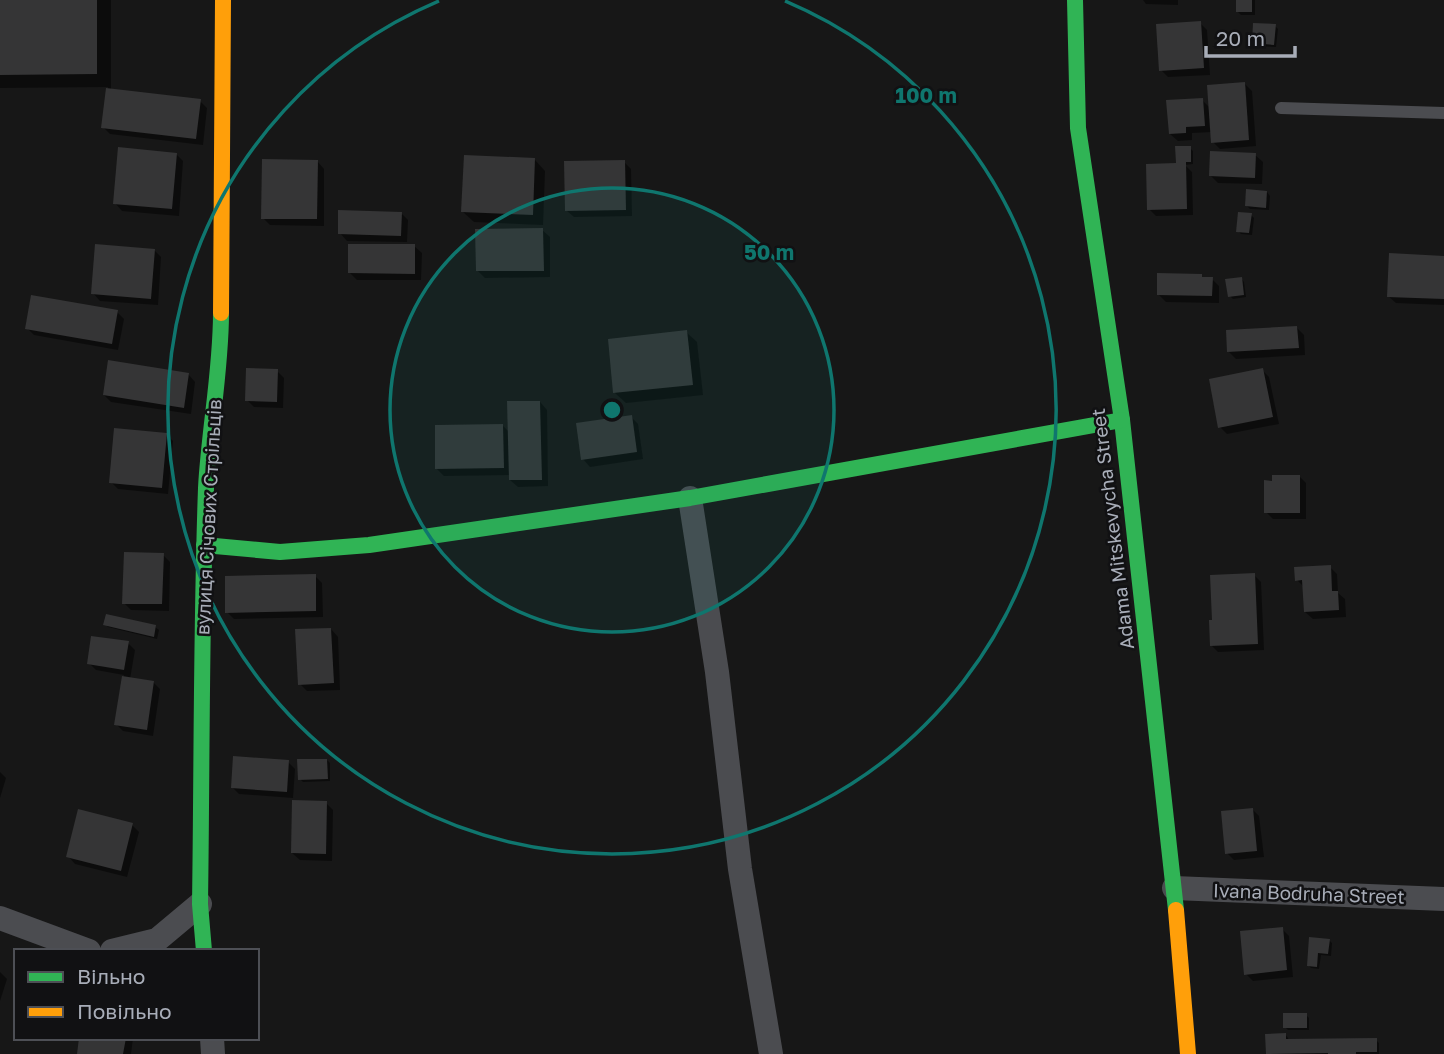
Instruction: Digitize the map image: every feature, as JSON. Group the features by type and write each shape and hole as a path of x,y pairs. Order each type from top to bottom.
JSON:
{"street":[{"name":"вулиця Січових Стрільців","path":"204,949 200,904 204,545 208,450 221,334 223,0"},
{"name":"Adama Mitskevycha Street","path":"1075,0 1077,128 1122,420 1174,888 1188,1054"},
{"path":"204,545 280,552 369,545 690,498 1122,420"},
{"path":"690,498 717,672 740,869 771,1054"},
{"name":"Ivana Bodruha Street","path":"1174,888 1444,899"},
{"path":"120,949 157,940 200,904"},
{"path":"0,918 84,949"}],"lane":[{"path":"1281,108 1444,113"}],"building":[{"path":"0,0 97,0 97,74 0,75"},
{"path":"1236,0 1252,0 1252,12 1236,12"},
{"path":"1201,21 1204,68 1159,71 1156,24"},
{"path":"1253,23 1276,24 1274,45 1252,43"},
{"path":"1245,82 1249,140 1211,143 1207,85"},
{"path":"106,88 201,99 196,139 101,128"},
{"path":"1203,98 1205,126 1186,127 1186,133 1169,134 1166,100"},
{"path":"1175,146 1191,146 1191,162 1186,162 1187,209 1147,210 1146,164 1176,163"},
{"path":"118,147 177,153 172,209 113,204"},
{"path":"1210,151 1256,153 1255,178 1209,176"},
{"path":"464,155 535,158 533,215 461,212"},
{"path":"262,159 318,160 317,219 261,219"},
{"path":"625,160 626,210 565,211 564,161"},
{"path":"1246,189 1267,191 1266,208 1245,206"},
{"path":"338,210 402,212 401,236 338,234"},
{"path":"1238,212 1252,213 1249,233 1236,232"},
{"path":"543,228 544,271 476,271 475,229"},
{"path":"95,244 155,249 151,299 91,294"},
{"path":"348,244 415,244 415,274 348,273"},
{"path":"1389,253 1444,256 1444,299 1387,297"},
{"path":"1157,273 1202,274 1202,277 1213,277 1212,296 1157,295"},
{"path":"1242,277 1244,295 1228,297 1225,279"},
{"path":"31,295 118,310 112,344 25,329"},
{"path":"1297,326 1299,348 1227,352 1226,330"},
{"path":"687,330 693,385 613,393 608,339"},
{"path":"108,360 189,373 184,408 103,395"},
{"path":"246,368 278,369 277,402 245,401"},
{"path":"1263,368 1273,417 1218,428 1209,379"},
{"path":"507,401 540,401 542,480 509,480"},
{"path":"632,415 637,452 581,460 576,423"},
{"path":"503,424 504,468 435,469 435,425"},
{"path":"114,428 167,433 162,488 109,483"},
{"path":"1272,475 1300,475 1300,513 1264,513 1264,480 1272,481"},
{"path":"124,552 164,553 162,604 122,604"},
{"path":"1331,565 1332,591 1338,591 1339,610 1304,612 1302,580 1295,581 1294,567"},
{"path":"1255,573 1258,644 1210,646 1210,575"},
{"path":"316,574 316,611 225,613 225,576"},
{"path":"106,614 156,625 154,637 103,625"},
{"path":"331,628 334,683 298,685 295,629"},
{"path":"91,636 129,641 124,670 87,664"},
{"path":"122,676 154,681 147,730 114,725"},
{"path":"233,756 289,760 287,792 231,788"},
{"path":"297,759 327,759 328,779 298,780"},
{"path":"292,800 327,801 326,854 291,853"},
{"path":"1253,808 1257,851 1225,854 1221,811"},
{"path":"78,809 133,823 121,871 66,857"},
{"path":"1283,927 1287,970 1244,975 1240,931"},
{"path":"1309,937 1330,939 1328,954 1318,953 1317,967 1307,966"},
{"path":"1283,1013 1307,1013 1307,1028 1283,1028"},
{"path":"1286,1033 1286,1039 1377,1038 1377,1052 1266,1054 1265,1034"},
{"path":"79,1040 126,1040 123,1054 77,1054"}],"traffic: fast":[{"path":"1075,0 1078,128 1122,420 1176,910"},
{"path":"204,949 200,904 204,540 221,313"},
{"path":"204,545 280,552 369,545 690,498 1122,420"}],"traffic: slow":[{"path":"221,313 223,0"},
{"path":"1176,910 1188,1054"}]}
